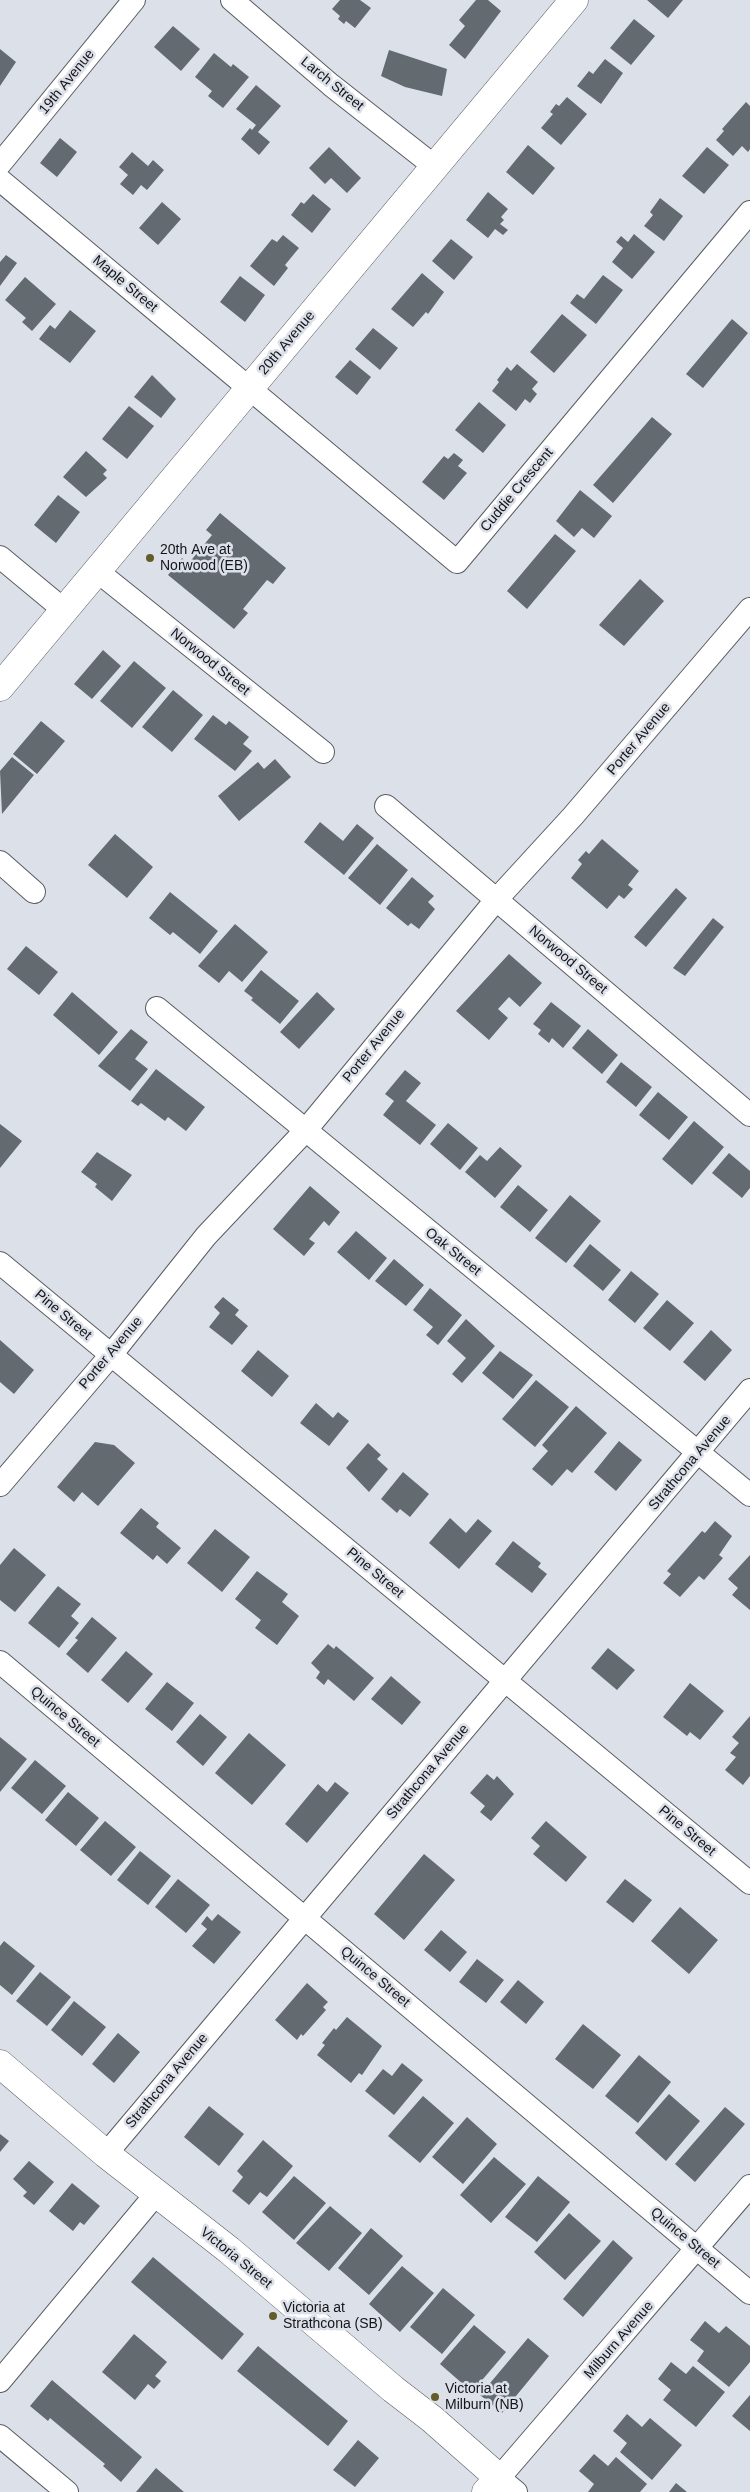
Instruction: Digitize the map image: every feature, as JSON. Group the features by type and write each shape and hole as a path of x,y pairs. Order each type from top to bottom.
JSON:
{"street":[{"name":"19th Avenue","path":"0,164 134,0"},
{"name":"Larch Street","path":"232,0 331,85 434,166"},
{"name":"20th Avenue","path":"0,687 574,0"},
{"name":"Maple Street","path":"0,180 250,387"},
{"name":"Cuddie Crescent","path":"250,387 457,562 750,212"},
{"path":"0,557 64,610"},
{"name":"Norwood Street","path":"97,571 322,752"},
{"name":"Porter Avenue","path":"0,1485 110,1355 206,1236 305,1131 496,900 573,816 750,609"},
{"name":"Norwood Street","path":"386,806 750,1114"},
{"path":"0,862 34,892"},
{"name":"Oak Street","path":"157,1008 750,1495"},
{"name":"Pine Street","path":"0,1263 750,1884"},
{"name":"Strathcona Avenue","path":"106,2154 750,1390"},
{"name":"Quince Street","path":"0,1662 750,2293"},
{"name":"Victoria Street","path":"0,2064 106,2154 228,2250 393,2389 432,2419 500,2487"},
{"name":"Milburn Avenue","path":"500,2487 750,2186"},
{"path":"0,2381 156,2194"},
{"path":"0,2436 67,2492"}],"building":[{"path":"340,0 360,0 371,8 355,28 346,21 344,24 338,19 340,16 332,9"},
{"path":"476,0 488,0 501,11 465,59 449,45 465,26 459,20"},
{"path":"647,0 683,0 668,18"},
{"path":"634,19 655,36 631,65 610,48"},
{"path":"173,26 200,49 181,71 154,47"},
{"path":"0,49 16,62 0,86"},
{"path":"389,50 447,69 442,96 405,87 381,76"},
{"path":"214,53 231,67 233,64 249,77 223,108 208,96 212,91 195,77"},
{"path":"605,59 623,73 601,104 577,86 589,71 593,74"},
{"path":"256,85 281,106 258,132 270,142 259,155 241,139 250,128 252,130 256,125 236,109"},
{"path":"567,97 587,114 561,145 541,128 553,114 550,112 556,104 559,106"},
{"path":"746,102 750,106 750,149 748,152 742,146 733,156 716,140 724,131 722,129"},
{"path":"60,138 77,152 57,177 40,163"},
{"path":"528,145 555,168 533,195 506,172"},
{"path":"329,147 361,178 347,193 331,178 325,184 309,168"},
{"path":"707,147 729,165 704,194 682,176"},
{"path":"132,152 148,166 153,160 164,170 147,190 141,185 133,195 120,184 128,175 119,167"},
{"path":"488,192 508,209 501,217 504,220 500,224 508,230 503,235 495,229 488,238 466,220"},
{"path":"313,194 331,209 312,233 291,215 301,202 304,204"},
{"path":"660,198 683,216 664,241 644,226 653,215 650,212"},
{"path":"162,202 181,219 158,245 139,228"},
{"path":"634,234 655,252 632,279 612,262 623,248 616,242 621,236 628,242"},
{"path":"283,235 299,248 285,265 288,268 274,286 250,266 272,239 277,242"},
{"path":"451,239 473,257 454,280 432,261"},
{"path":"6,255 17,263 0,286 0,262"},
{"path":"422,273 444,292 428,314 426,312 413,327 391,309"},
{"path":"603,275 623,290 596,324 570,303 577,294 584,299"},
{"path":"240,276 265,295 245,322 220,302"},
{"path":"25,277 56,304 32,331 22,322 26,318 5,300"},
{"path":"70,310 96,331 70,363 39,339 50,325 55,329"},
{"path":"562,314 587,335 554,373 530,352"},
{"path":"732,319 748,333 703,388 686,374"},
{"path":"373,328 398,348 380,370 355,349"},
{"path":"350,360 371,377 357,395 335,377"},
{"path":"517,364 538,382 532,389 537,394 530,403 525,399 516,411 492,391 499,382 497,380 507,367 511,371"},
{"path":"152,375 176,399 161,418 134,397"},
{"path":"479,402 506,425 483,453 455,430"},
{"path":"129,406 154,426 127,459 102,439"},
{"path":"652,417 672,434 613,503 593,485"},
{"path":"86,451 107,470 103,474 107,478 86,497 63,477"},
{"path":"454,453 463,460 458,466 467,473 444,500 422,482 444,456 448,459"},
{"path":"580,490 612,516 594,538 582,528 574,537 556,521"},
{"path":"58,495 80,512 56,543 34,525"},
{"path":"220,513 286,568 273,584 267,580 243,609 248,613 234,629 168,575 182,558 188,564 212,535 206,530"},
{"path":"555,534 576,551 527,609 507,591"},
{"path":"640,579 664,601 624,646 599,625"},
{"path":"103,650 121,666 92,699 74,684"},
{"path":"134,661 166,688 132,728 100,701"},
{"path":"173,690 203,715 172,752 142,727"},
{"path":"213,715 226,725 229,721 249,737 243,744 252,751 235,771 194,739"},
{"path":"41,721 65,741 37,774 13,754"},
{"path":"12,757 34,775 2,814 0,771"},
{"path":"275,759 291,777 239,821 218,796 258,762 264,769"},
{"path":"320,822 343,841 357,824 374,838 344,875 304,842"},
{"path":"115,834 153,867 127,898 88,865"},
{"path":"602,839 639,871 628,885 633,889 624,899 619,895 607,909 571,878 582,864 578,860 586,851 589,854"},
{"path":"377,844 408,870 380,905 348,878"},
{"path":"412,877 434,896 428,902 435,909 419,929 411,923 408,926 386,908"},
{"path":"676,888 687,898 646,947 634,937"},
{"path":"170,892 218,931 200,954 173,932 170,935 149,918"},
{"path":"713,918 724,927 685,976 673,968"},
{"path":"235,924 268,952 242,982 229,971 219,983 198,966"},
{"path":"26,946 58,972 39,995 7,969"},
{"path":"509,954 542,983 520,1007 509,997 498,1009 508,1018 489,1040 456,1011"},
{"path":"261,970 299,1001 280,1024 251,1000 253,998 244,991"},
{"path":"72,992 118,1032 99,1055 53,1015"},
{"path":"317,992 335,1009 299,1049 280,1032"},
{"path":"551,1002 581,1026 563,1048 552,1038 549,1043 538,1034 541,1030 533,1024"},
{"path":"131,1029 148,1042 135,1059 148,1069 130,1091 98,1066"},
{"path":"588,1029 618,1055 602,1074 572,1048"},
{"path":"621,1062 652,1087 636,1107 606,1082"},
{"path":"156,1069 205,1107 186,1131 168,1117 165,1121 141,1103 138,1106 131,1101"},
{"path":"405,1070 421,1083 406,1101 436,1125 420,1145 383,1115 394,1101 385,1094"},
{"path":"658,1092 688,1117 669,1140 639,1115"},
{"path":"694,1121 724,1147 692,1185 662,1159"},
{"path":"448,1123 478,1148 460,1170 430,1144"},
{"path":"0,1124 22,1141 0,1168"},
{"path":"500,1147 522,1166 495,1198 465,1172 480,1155 487,1161"},
{"path":"97,1152 132,1175 112,1201 95,1187 97,1184 81,1172"},
{"path":"729,1153 750,1171 750,1188 742,1198 712,1173"},
{"path":"518,1185 548,1210 530,1232 500,1207"},
{"path":"310,1186 340,1212 329,1226 324,1221 309,1239 315,1243 304,1256 273,1229"},
{"path":"570,1195 601,1221 566,1263 535,1238"},
{"path":"356,1231 387,1258 369,1280 337,1252"},
{"path":"590,1244 621,1270 603,1291 573,1266"},
{"path":"394,1259 424,1285 406,1306 375,1281"},
{"path":"631,1271 659,1294 635,1323 608,1300"},
{"path":"430,1288 462,1315 438,1345 426,1335 433,1327 413,1310"},
{"path":"223,1297 239,1310 235,1315 248,1326 232,1345 209,1327 220,1313 214,1307"},
{"path":"667,1300 694,1323 670,1351 643,1328"},
{"path":"466,1319 495,1346 462,1383 452,1374 466,1358 447,1341"},
{"path":"711,1330 732,1350 705,1381 683,1362"},
{"path":"0,1340 34,1370 14,1394 0,1382"},
{"path":"258,1350 289,1376 272,1397 241,1371"},
{"path":"500,1351 533,1375 513,1399 482,1373"},
{"path":"536,1380 569,1407 535,1447 502,1419"},
{"path":"316,1403 333,1418 338,1412 349,1421 329,1446 300,1423"},
{"path":"576,1406 607,1433 572,1473 567,1469 552,1486 532,1469 548,1451 542,1445"},
{"path":"619,1441 642,1460 616,1491 594,1472"},
{"path":"95,1442 114,1445 135,1463 98,1506 82,1492 74,1502 57,1487"},
{"path":"368,1443 381,1455 377,1459 388,1469 369,1492 346,1468"},
{"path":"403,1472 429,1494 410,1517 400,1509 397,1513 381,1499"},
{"path":"141,1508 159,1523 156,1527 181,1548 167,1564 157,1555 153,1560 120,1533"},
{"path":"450,1518 466,1533 478,1519 492,1531 459,1569 429,1543"},
{"path":"715,1521 732,1536 719,1555 723,1558 704,1580 699,1576 680,1597 663,1583 671,1574 667,1571 702,1531 705,1533"},
{"path":"215,1529 250,1557 222,1592 187,1563"},
{"path":"513,1541 541,1563 538,1567 547,1574 532,1593 495,1564"},
{"path":"14,1548 46,1575 15,1612 0,1600 0,1565"},
{"path":"750,1555 750,1610 732,1595 738,1588 728,1579"},
{"path":"257,1571 288,1594 282,1602 299,1616 277,1645 255,1628 261,1620 235,1599"},
{"path":"58,1586 81,1604 71,1616 79,1623 59,1648 28,1623"},
{"path":"92,1617 117,1638 88,1673 66,1654 78,1640 75,1638"},
{"path":"328,1644 334,1649 336,1646 374,1678 354,1701 328,1679 324,1685 316,1678 320,1672 311,1663"},
{"path":"608,1648 635,1670 617,1690 591,1668"},
{"path":"126,1651 153,1674 128,1703 101,1680"},
{"path":"391,1676 421,1702 402,1725 371,1699"},
{"path":"167,1682 194,1703 172,1731 145,1709"},
{"path":"690,1683 724,1711 700,1740 690,1732 687,1736 663,1717"},
{"path":"200,1714 227,1737 203,1766 176,1742"},
{"path":"750,1716 750,1776 743,1785 725,1770 736,1757 730,1753 739,1743 732,1737"},
{"path":"249,1733 286,1765 252,1805 215,1773"},
{"path":"0,1737 27,1759 0,1792"},
{"path":"35,1760 66,1786 42,1814 11,1788"},
{"path":"487,1774 494,1780 497,1776 514,1794 491,1821 480,1812 485,1806 470,1793"},
{"path":"335,1782 349,1793 307,1843 285,1824 318,1784 327,1792"},
{"path":"68,1792 99,1818 76,1846 45,1820"},
{"path":"105,1821 136,1847 111,1876 80,1850"},
{"path":"546,1821 587,1857 566,1882 533,1854 540,1846 531,1838"},
{"path":"140,1851 171,1876 148,1905 117,1880"},
{"path":"424,1854 455,1880 404,1940 374,1914"},
{"path":"178,1879 210,1905 186,1933 155,1907"},
{"path":"625,1879 652,1900 633,1923 606,1902"},
{"path":"680,1907 718,1940 689,1974 651,1941"},
{"path":"218,1914 241,1932 214,1964 192,1946 207,1929 201,1924 207,1916 212,1921"},
{"path":"441,1930 467,1952 450,1972 424,1950"},
{"path":"4,1941 35,1966 12,1995 0,1985 0,1946"},
{"path":"477,1959 504,1980 486,2003 459,1982"},
{"path":"40,1972 71,1997 47,2026 16,2001"},
{"path":"518,1980 544,2002 526,2024 500,2002"},
{"path":"307,1983 328,2002 323,2007 326,2010 303,2036 301,2034 297,2040 275,2020"},
{"path":"74,2001 106,2027 82,2056 51,2030"},
{"path":"347,2017 382,2046 362,2075 359,2073 351,2083 317,2055 325,2045 322,2043 334,2028 336,2030"},
{"path":"583,2024 621,2055 593,2089 555,2059"},
{"path":"118,2033 140,2052 114,2083 92,2064"},
{"path":"639,2055 671,2082 638,2123 605,2096"},
{"path":"402,2063 423,2080 394,2115 365,2091 383,2069 392,2076"},
{"path":"669,2094 700,2121 666,2161 635,2133"},
{"path":"423,2096 454,2123 420,2163 388,2136"},
{"path":"209,2106 244,2134 219,2166 184,2137"},
{"path":"725,2107 745,2124 695,2182 675,2164"},
{"path":"467,2117 497,2144 463,2184 432,2157"},
{"path":"0,2134 9,2141 0,2152"},
{"path":"263,2140 293,2166 267,2197 260,2192 249,2205 232,2191 243,2177 237,2171"},
{"path":"494,2157 526,2184 491,2223 460,2195"},
{"path":"29,2161 54,2182 34,2205 23,2196 27,2192 13,2179"},
{"path":"294,2176 326,2203 294,2240 262,2212"},
{"path":"538,2176 570,2202 537,2242 505,2217"},
{"path":"72,2183 100,2206 84,2225 80,2222 73,2231 49,2211"},
{"path":"330,2206 362,2233 329,2271 296,2243"},
{"path":"569,2213 601,2241 565,2280 534,2252"},
{"path":"371,2228 403,2256 369,2295 338,2268"},
{"path":"613,2240 633,2258 583,2317 563,2299"},
{"path":"153,2257 244,2334 222,2360 131,2282"},
{"path":"402,2266 434,2293 400,2332 369,2304"},
{"path":"443,2288 475,2315 442,2354 410,2327"},
{"path":"705,2321 719,2333 726,2326 750,2346 750,2362 729,2387 697,2361 704,2351 690,2340"},
{"path":"474,2325 506,2352 472,2392 440,2364"},
{"path":"134,2334 167,2362 155,2376 161,2381 154,2389 148,2384 135,2400 102,2372"},
{"path":"528,2338 549,2356 502,2413 480,2395"},
{"path":"258,2346 348,2421 328,2446 237,2371"},
{"path":"671,2362 686,2374 693,2366 725,2392 696,2427 663,2400 671,2390 658,2379"},
{"path":"52,2380 142,2457 121,2482 103,2466 105,2464 50,2418 48,2421 30,2406"},
{"path":"750,2395 750,2431 732,2416"},
{"path":"627,2414 642,2427 650,2418 682,2445 652,2480 620,2452 627,2443 613,2431"},
{"path":"358,2440 379,2458 355,2487 333,2470"},
{"path":"594,2454 608,2466 616,2457 647,2484 640,2492 588,2492 594,2484 579,2471"},
{"path":"156,2468 184,2492 136,2492"},
{"path":"676,2483 687,2492 669,2492"}],"place":[{"name":"20th Ave at Norwood (EB)","path":"150,558"},
{"name":"Victoria at Strathcona (SB)","path":"273,2316"},
{"name":"Victoria at Milburn (NB)","path":"435,2397"}]}
